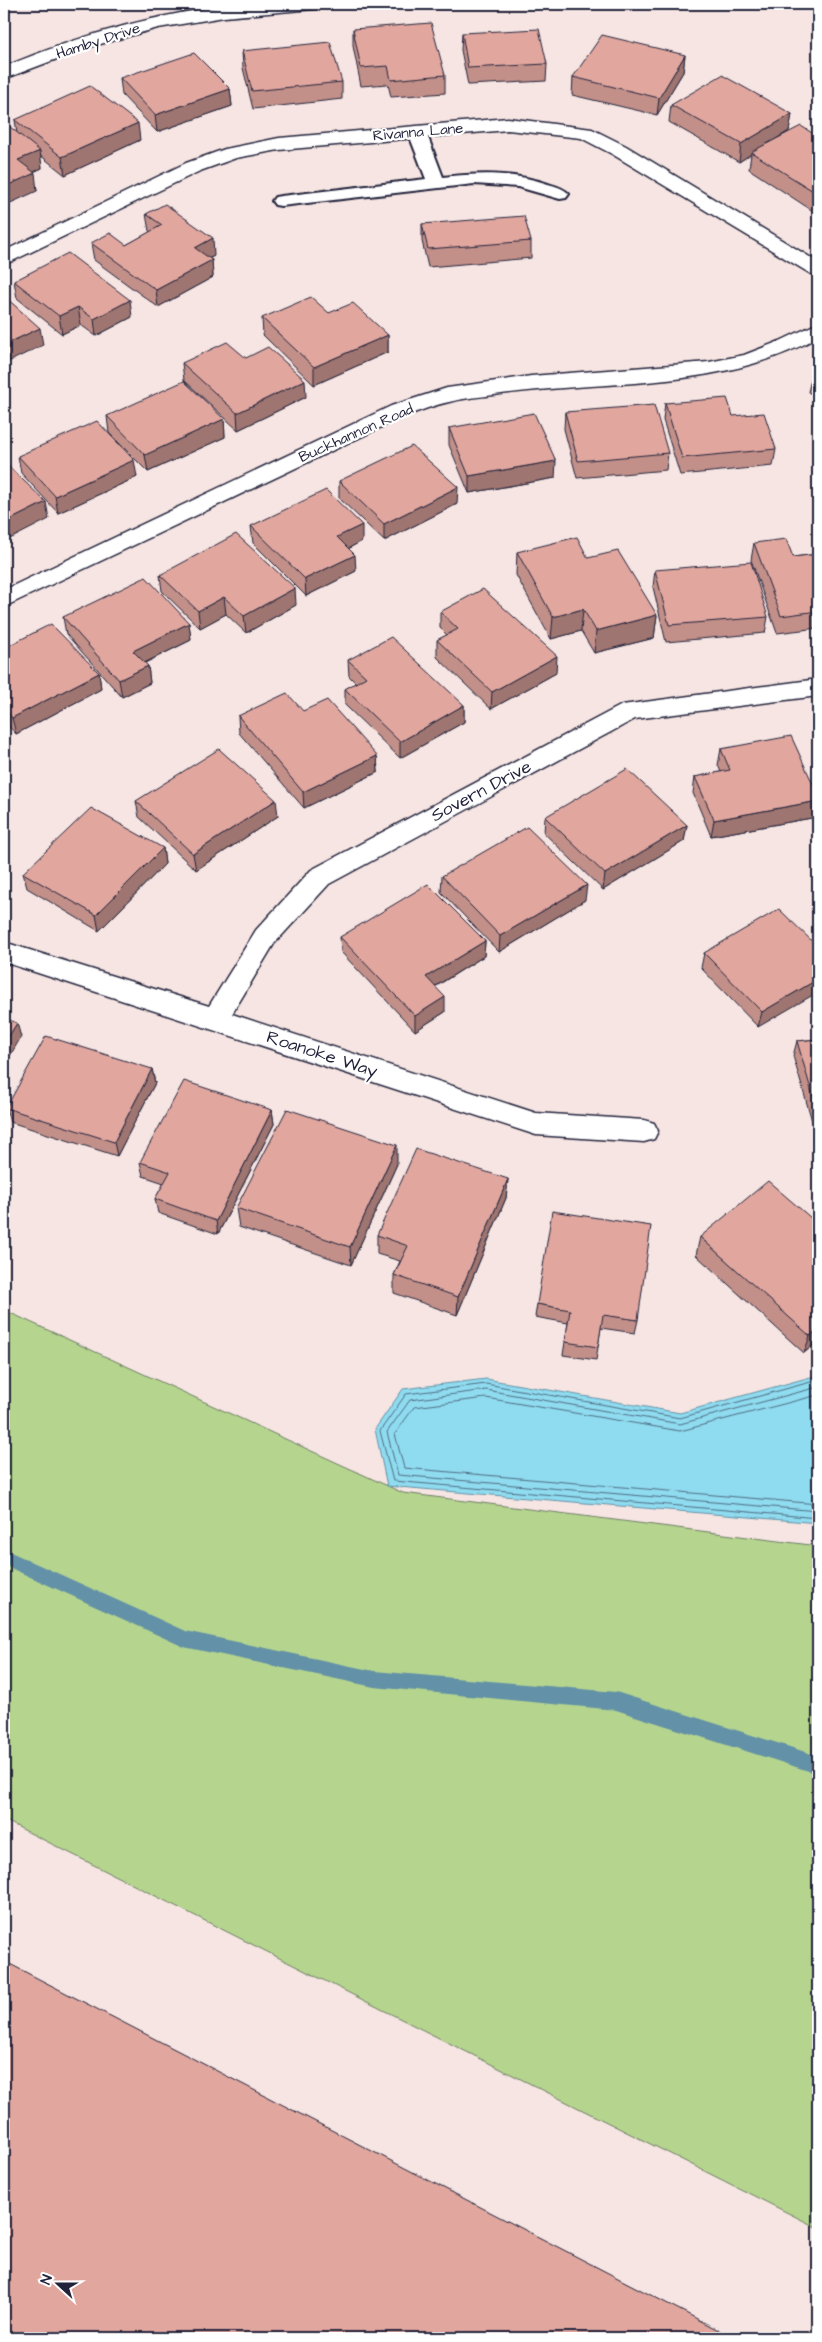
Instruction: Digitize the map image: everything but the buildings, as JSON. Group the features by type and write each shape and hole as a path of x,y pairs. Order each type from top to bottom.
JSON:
{"street":[{"name":"Hamby Drive","path":"4,74 72,47 140,27 214,12 314,4"},
{"name":"Rivanna Lane","path":"4,259 193,167 232,153 279,144 508,124 585,133 619,150 818,270"},
{"name":"Buckhannon Road","path":"4,599 407,408 448,395 531,383 709,369 749,360 787,346 818,329"},
{"name":"Sovern Drive","path":"215,1019 265,937 320,878 328,873 630,711 731,696 818,687"},
{"name":"Roanoke Way","path":"4,952 536,1124 644,1131"}],"lane":[{"path":"417,132 436,184"},
{"path":"281,202 501,178 537,184 560,194"}],"green space":[{"path":"4,1310 403,1493 818,1546 818,2228 4,1820"}],"water":[{"path":"818,1375 818,1523 387,1486 375,1429 403,1389 486,1379 680,1413"}],"waterway":[{"path":"4,1557 184,1639 374,1679 616,1701 818,1765"}]}
